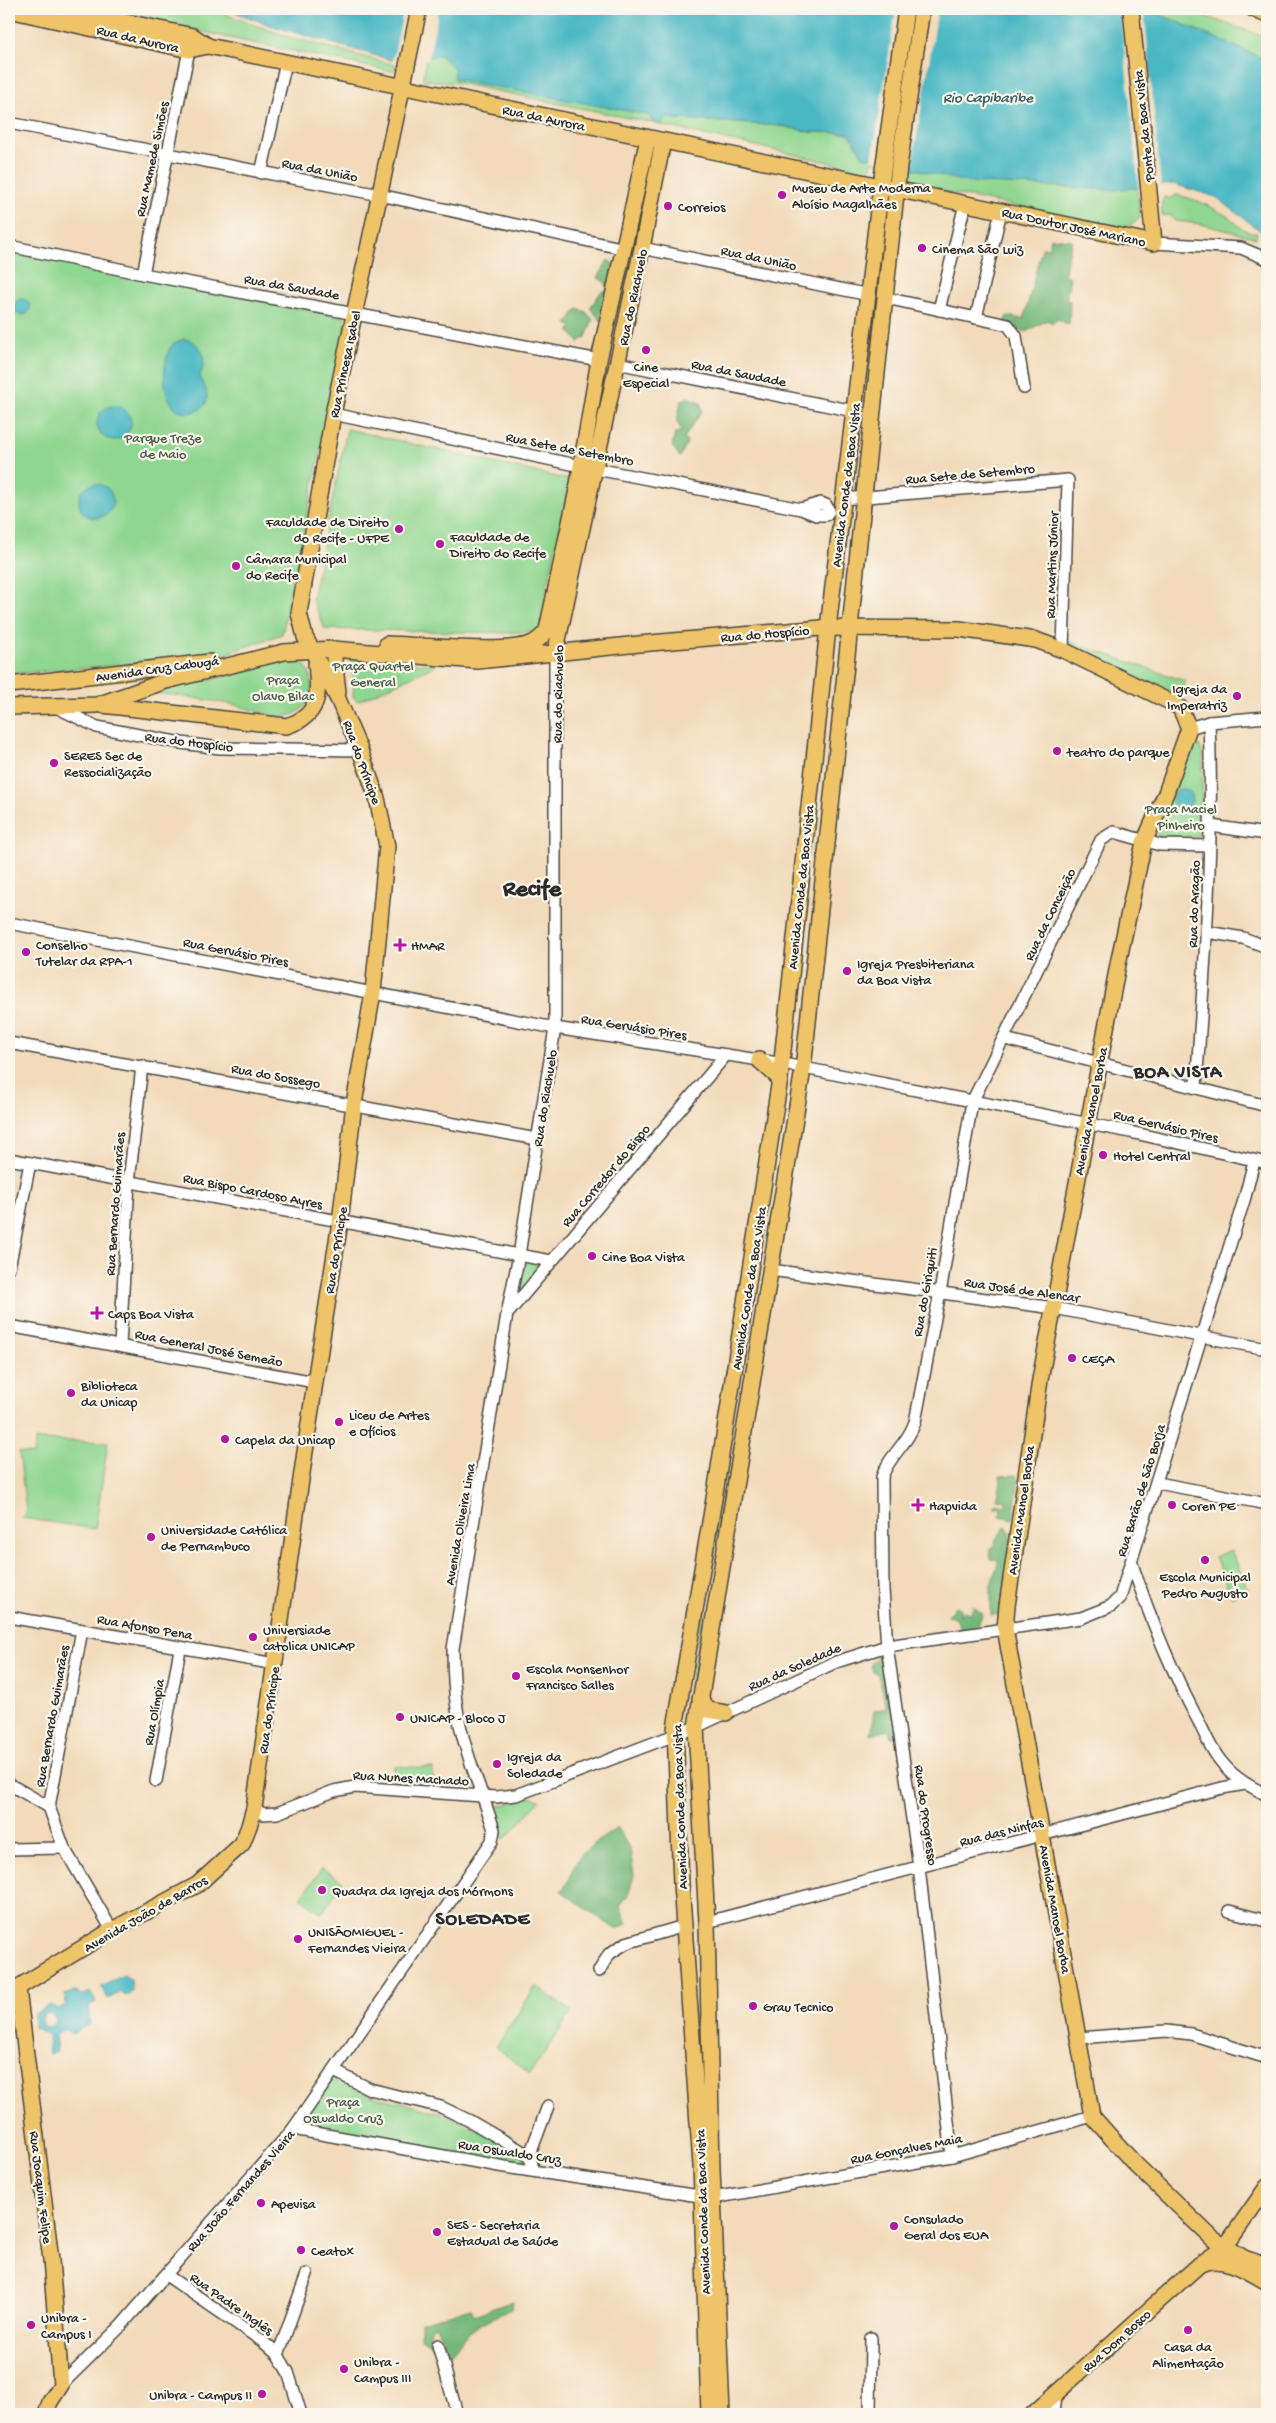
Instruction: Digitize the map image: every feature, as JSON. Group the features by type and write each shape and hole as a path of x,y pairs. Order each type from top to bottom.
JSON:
{"main road":[{"name":"Rua da Aurora","path":"64,9 193,36 208,46 881,186"},
{"name":"Rua Princesa Isabel","path":"312,650 299,612 301,589 333,414 419,9"},
{"name":"Avenida Conde da Boa Vista","path":"709,2414 712,2198 684,1926 675,1735 718,1478 780,1079 843,499 881,186 906,9"},
{"name":"Avenida Conde da Boa Vista","path":"722,2414 712,2198 707,1922 696,1727 803,1069 899,166 922,9"},
{"name":"Ponte da Boa Vista","path":"1131,9 1154,243"},
{"path":"1253,9 1267,14"},
{"name":"Rua da Aurora","path":"9,10 189,50 208,46"},
{"path":"378,82 408,65"},
{"name":"Rua do Riachuelo","path":"333,645 458,648 526,645 543,636 550,623 588,467 617,363 642,248 656,140"},
{"name":"Rua do Riachuelo","path":"555,654 588,467 600,360 625,249 656,140"},
{"name":"Rua Doutor José Mariano","path":"881,186 1154,243"},
{"name":"Rua do Hospício","path":"333,645 478,661 639,644 828,628 959,629 1036,640 1063,650 1172,703 1180,708 1189,728"},
{"name":"Avenida Cruz Cabugá","path":"9,685 204,663 274,644 312,650"},
{"path":"333,645 338,699"},
{"name":"Avenida Cruz Cabugá","path":"9,707 97,705 182,677 226,668 278,653 312,650 333,645"},
{"path":"312,650 338,699"},
{"path":"97,705 286,726 303,718 313,709 318,696 312,650"},
{"name":"Rua do Príncipe","path":"254,1808 315,1382 340,1222 354,1104 373,992 387,846 377,798 360,750 338,699"},
{"name":"Avenida Manoel Borba","path":"1092,2116 1005,1628 1025,1473 1087,1123 1101,1062 1119,959 1144,842 1166,793 1189,728"},
{"path":"760,1060 780,1079"},
{"path":"700,1698 708,1710 726,1713"},
{"name":"Avenida João de Barros","path":"14,1991 112,1930 197,1885 218,1868 242,1844 250,1826 254,1808"},
{"name":"Rua Joaquim Felipe","path":"14,1991 51,2260 61,2385"},
{"path":"1092,2116 1133,2162 1206,2232 1225,2247 1244,2258 1267,2266"},
{"name":"Rua Dom Bosco","path":"1033,2414 1199,2265 1225,2247 1267,2187"},
{"path":"1199,2265 1204,2253 1206,2232"},
{"path":"1199,2265 1210,2261 1226,2263 1267,2282"},
{"name":"Rua João Fernandes Vieira","path":"46,2414 50,2402 61,2385"}],"street":[{"name":"Rua Mamede Simões","path":"144,274 189,50"},
{"path":"261,173 286,62"},
{"name":"Rua da União","path":"9,123 380,196 625,249"},
{"path":"939,310 965,204"},
{"path":"976,318 1001,211"},
{"name":"Rua Doutor José Mariano","path":"1154,243 1241,248 1267,259"},
{"name":"Rua da Saudade","path":"9,246 144,274 355,312 600,360"},
{"name":"Rua da União","path":"642,248 869,295"},
{"path":"886,298 1008,325 1016,336 1024,388"},
{"name":"Rua da Saudade","path":"617,363 854,411"},
{"name":"Rua Sete de Setembro","path":"333,414 801,509"},
{"name":"Rua Sete de Setembro","path":"843,499 1068,480"},
{"name":"Rua Martins Júnior","path":"1063,650 1068,480"},
{"name":"Rua do Riachuelo","path":"519,1255 554,1028 555,654"},
{"name":"Rua do Hospício","path":"54,706 97,727 220,748 360,750"},
{"path":"1189,728 1210,722 1267,717"},
{"name":"Rua do Aragão","path":"1196,1086 1208,932 1211,826 1210,722"},
{"path":"1211,826 1267,834"},
{"name":"Rua da Conceição","path":"972,1102 1005,1039 1101,840 1114,832 1121,832 1144,842 1160,845 1210,846"},
{"name":"Rua Gervásio Pires","path":"9,923 554,1028 782,1064 1087,1123 1267,1163"},
{"path":"1208,932 1243,938 1267,948"},
{"path":"1005,1039 1196,1086 1267,1106"},
{"name":"Rua do Sossego","path":"9,1043 354,1104 537,1139"},
{"name":"Rua Corredor do Bispo","path":"507,1314 726,1055"},
{"name":"Rua Bernardo Guimarães","path":"120,1346 129,1182 142,1066"},
{"name":"Rua do Giriquiti","path":"882,1477 886,1463 906,1441 915,1422 940,1292 972,1102"},
{"name":"Rua Bispo Cardoso Ayres","path":"9,1159 551,1261"},
{"name":"Rua Barão de São Borja","path":"1254,1161 1245,1198 1132,1564 1143,1598 1186,1698 1216,1754 1224,1766 1245,1784 1267,1795"},
{"path":"9,1268 30,1163"},
{"name":"Avenida Oliveira Lima","path":"484,1796 464,1741 458,1715 454,1687 453,1649 507,1314 519,1255"},
{"name":"Rua José de Alencar","path":"770,1270 1054,1308 1267,1349"},
{"name":"Rua General José Semeão","path":"9,1326 315,1382"},
{"name":"Rua do Progresso","path":"882,1477 883,1590 887,1646 919,1867 952,2156"},
{"path":"1158,1484 1267,1504"},
{"name":"Rua da Soledade","path":"484,1796 496,1798 516,1795 538,1788 696,1727 836,1662 887,1646 1005,1628 1066,1621 1111,1606 1120,1597 1132,1564"},
{"name":"Rua Afonso Pena","path":"9,1617 180,1649 275,1664"},
{"name":"Rua Bernardo Guimarães","path":"49,1807 82,1630"},
{"name":"Rua Olímpia","path":"156,1781 180,1649"},
{"path":"9,1784 49,1807 64,1848 112,1930"},
{"name":"Rua das Ninfas","path":"707,1922 1222,1788 1245,1784"},
{"name":"Rua Nunes Machado","path":"254,1808 263,1814 277,1813 334,1792 354,1787 484,1796"},
{"name":"Rua João Fernandes Vieira","path":"61,2385 120,2327 294,2129 492,1841 494,1830 484,1796"},
{"path":"9,1849 64,1848"},
{"path":"1229,1911 1267,1921"},
{"path":"599,1971 609,1954 626,1943 684,1926"},
{"path":"1079,2038 1166,2031 1191,2034 1267,2058"},
{"path":"334,2071 370,2089 441,2108 470,2121 529,2156"},
{"path":"534,2171 529,2156 548,2106"},
{"name":"Rua Gonçalves Maia","path":"712,2198 952,2156 1092,2116"},
{"name":"Rua Oswaldo Cruz","path":"294,2129 534,2171 712,2198"},
{"path":"278,2355 307,2274"},
{"name":"Rua Padre Inglês","path":"166,2275 261,2340 278,2355 288,2372 301,2414"},
{"path":"870,2414 871,2338"},
{"path":"438,2345 457,2414"},
{"path":"1053,2414 1055,2395"}],"green space":[{"path":"107,9 211,9 283,35 398,66 394,71 389,71 229,38"},
{"path":"1147,9 1182,9 1267,37 1267,60"},
{"path":"440,55 454,68 649,115 653,123 458,83 423,80 426,58"},
{"path":"664,118 782,126 810,132 850,133 966,182 1137,188 1140,218 1125,228 935,190 907,184 904,181 910,179 911,170 872,162 870,170 863,173 859,169 660,125"},
{"path":"1176,195 1215,209 1244,229 1257,233 1256,238 1201,224 1175,221 1170,215 1162,216 1162,201 1165,196 1169,199"},
{"path":"1051,238 1072,240 1064,275 1070,277 1066,300 1070,301 1069,325 1058,319 1053,323 1047,320 1026,332 1005,322 1007,316 1024,319 1040,255 1043,247 1049,248"},
{"name":"Parque Treze de Maio","path":"9,251 344,317 346,323 340,358 282,634 217,657 9,674"},
{"path":"608,260 618,267 602,322 590,308 601,292 607,290 605,282 598,278"},
{"path":"577,309 585,311 593,319 586,337 579,342 569,331 573,327 567,324"},
{"path":"688,397 701,403 702,411 684,438 687,443 680,457 672,446 675,433 682,431 677,422 681,401"},
{"name":"Faculdade de Direito do Recife","path":"347,429 570,480 538,631 506,633 325,629 312,599"},
{"path":"1068,641 1185,681 1182,702 1068,649"},
{"name":"Praça Quartel General","path":"348,657 437,665 358,701 353,697 354,679"},
{"name":"Praça Olavo Bilac","path":"273,658 292,658 301,661 307,668 310,676 310,695 306,704 300,711 291,715 270,715 235,705 155,693 181,683 209,680 244,671"},
{"name":"Praça Maciel Pinheiro","path":"1190,744 1199,745 1203,755 1201,834 1194,837 1160,837 1156,832"},
{"path":"519,1255 551,1261 507,1314"},
{"path":"36,1440 108,1442 95,1529 22,1518 26,1511 19,1452 33,1455"},
{"path":"1016,1475 1019,1479 1013,1519 1000,1516 1001,1508 994,1508 995,1504 1006,1506 1006,1501 997,1499 1001,1483 1000,1476"},
{"path":"723,1491 692,1693 689,1692 721,1492"},
{"path":"1006,1526 1011,1534 1003,1614 991,1615 991,1585 999,1560 991,1559 990,1549 995,1546 996,1539"},
{"path":"1231,1550 1248,1589 1232,1597 1215,1557"},
{"path":"955,1606 961,1609 960,1615 964,1611 971,1613 973,1606 982,1614 979,1622 973,1629 961,1631 957,1620 948,1615"},
{"path":"885,1652 897,1737 891,1737 889,1730 870,1735 874,1711 885,1708 886,1705 878,1674 873,1672 871,1664 880,1653"},
{"path":"394,1766 433,1768 433,1787 393,1784"},
{"path":"530,1797 540,1800 505,1839 501,1837 496,1807"},
{"path":"617,1828 630,1849 634,1875 628,1896 620,1905 627,1924 615,1929 561,1891 583,1853"},
{"name":"Quadra da Igreja dos Mórmons","path":"322,1868 343,1882 322,1913 301,1898"},
{"path":"536,1986 572,2012 530,2074 496,2047"},
{"name":"Praça Oswaldo Cruz","path":"333,2078 370,2095 438,2112 460,2121 523,2154 529,2166 305,2127 303,2121"},
{"path":"513,2301 512,2309 470,2332 450,2355 435,2325 429,2331 433,2346 421,2338 421,2322 471,2308 474,2315"}],"water":[{"name":"Rio Capibaribe","path":"226,9 1147,9 1267,60 1267,236 1216,197 1173,184 1115,190 966,182 863,156 849,133 810,132 782,126 665,118 660,125 653,123 649,115 454,79 454,68 440,55 398,62 272,26"},
{"path":"19,299 25,299 30,304 28,313 19,315 14,310 14,304"},
{"path":"184,339 200,347 204,363 200,375 207,394 207,400 202,408 196,411 185,412 176,409 170,401 166,390 165,378 167,355 175,343"},
{"path":"114,406 126,411 131,423 126,435 114,440 102,435 97,423 102,411"},
{"path":"96,484 108,489 113,501 108,513 96,518 84,513 79,501 84,489"},
{"path":"1182,789 1189,792 1192,799 1189,806 1182,809 1175,806 1172,799 1175,792"},
{"path":"123,1975 131,1979 132,1992 126,1995 121,1992 108,1999 101,1987"},
{"path":"74,1991 83,1995 90,1992 96,2002 89,2006 90,2024 72,2034 65,2029 55,2034 57,2052 49,2054 48,2035 34,2027 34,2014 50,2005 58,2009 66,2005 65,1995","holes":["50,2013 56,2021 53,2026 43,2025 42,2019 44,2014"]}],"pier":[{"path":"404,9 439,9 428,60 399,65 392,63"},
{"path":"896,9 938,9 911,170 872,160"},
{"path":"1120,9 1144,9 1161,188 1139,190"}],"place":[{"name":"Museu de Arte Moderna Aloísio Magalhães","path":"782,195"},
{"name":"Correios","path":"668,206"},
{"name":"Cinema São Luiz","path":"922,248"},
{"name":"Cine Especial","path":"646,350"},
{"name":"Faculdade de Direito do Recife - UFPE","path":"399,529"},
{"name":"Faculdade de Direito do Recife","path":"440,544"},
{"name":"Câmara Municipal do Recife","path":"236,566"},
{"name":"Igreja da Imperatriz","path":"1237,696"},
{"name":"teatro do parque","path":"1057,751"},
{"name":"SERES Sec de Ressocialização","path":"54,763"},
{"name":"HMAR","path":"400,945"},
{"name":"Conselho Tutelar da RPA-1","path":"26,952"},
{"name":"Igreja Presbiteriana da Boa Vista","path":"847,971"},
{"name":"Hotel Central","path":"1103,1155"},
{"name":"Cine Boa Vista","path":"592,1256"},
{"name":"Caps Boa Vista","path":"97,1313"},
{"name":"CEÇA","path":"1072,1358"},
{"name":"Biblioteca da Unicap","path":"71,1393"},
{"name":"Liceu de Artes e Ofícios","path":"339,1422"},
{"name":"Capela da Unicap","path":"225,1439"},
{"name":"Hapvida","path":"918,1505"},
{"name":"Coren PE","path":"1172,1505"},
{"name":"Universidade Católica de Pernambuco","path":"151,1537"},
{"name":"Escola Municipal Pedro Augusto","path":"1205,1560"},
{"name":"Universiade catolica UNICAP","path":"253,1637"},
{"name":"Escola Monsenhor Francisco Salles","path":"516,1676"},
{"name":"UNICAP - Bloco J","path":"400,1717"},
{"name":"Igreja da Soledade","path":"497,1764"},
{"name":"Quadra da Igreja dos Mórmons","path":"322,1890"},
{"name":"UNISÃOMIGUEL - Fernandes Vieira","path":"298,1939"},
{"name":"Grau Tecnico","path":"753,2006"},
{"name":"Apevisa","path":"261,2203"},
{"name":"Consulado Geral dos EUA","path":"894,2226"},
{"name":"SES - Secretaria Estadual de Saúde","path":"437,2232"},
{"name":"Ceatox","path":"301,2250"},
{"name":"Unibra - Campus I","path":"31,2325"},
{"name":"Casa da Alimentação","path":"1188,2330"},
{"name":"Unibra - Campus III","path":"344,2369"},
{"name":"Unibra - Campus II","path":"262,2394"}],"district":[{"name":"Recife","path":"532,887"},
{"name":"BOA VISTA","path":"1178,1070"},
{"name":"SOLEDADE","path":"483,1917"}]}
